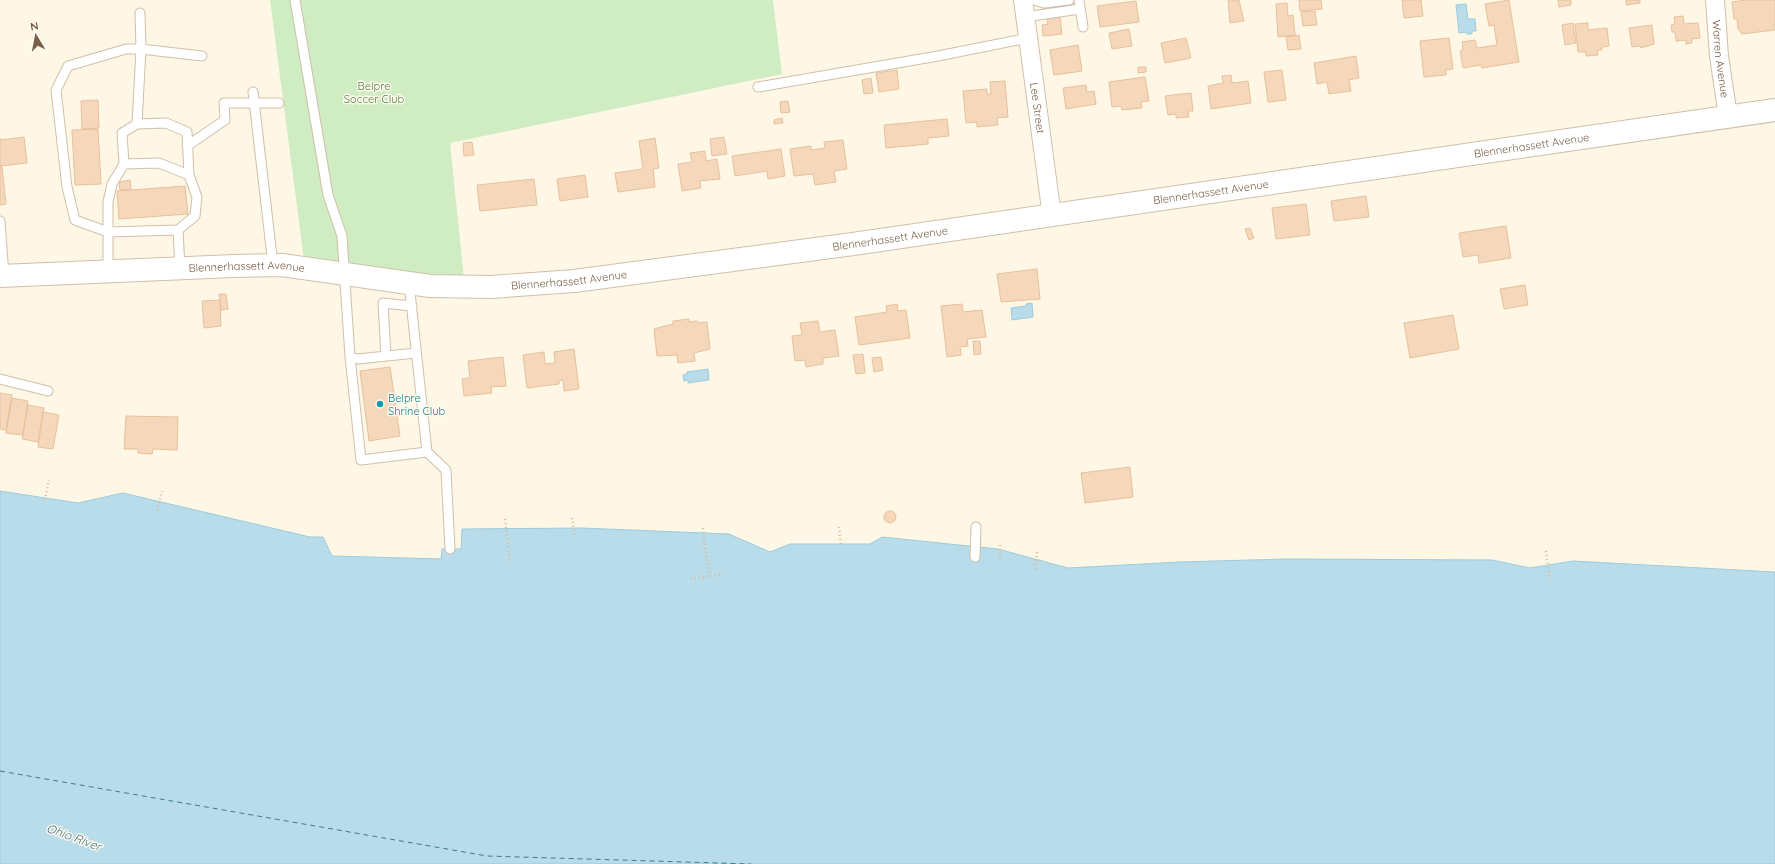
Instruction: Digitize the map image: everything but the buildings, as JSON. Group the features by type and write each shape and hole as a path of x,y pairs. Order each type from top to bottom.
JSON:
{"street":[{"name":"Warren Avenue","path":"1715,0 1718,56 1728,117"},
{"name":"Lee Street","path":"1024,9 1050,216"},
{"name":"Blennerhassett Avenue","path":"2,276 273,265 344,273 430,286 465,288 574,281 726,262 1050,216 1775,110"}],"lane":[{"path":"295,0 328,195 342,236 350,357 361,460 427,452"},
{"path":"1034,0 1044,3 1069,0"},
{"path":"1024,9 1080,5 1083,27"},
{"path":"137,124 142,49 140,13"},
{"path":"758,87 930,58 1028,38"},
{"path":"108,271 108,232 108,202 112,184 124,164 122,133 137,124 166,123 187,132 189,175 197,197 195,216 178,230 108,232 75,220 66,187 56,90 68,66 126,49 142,49 202,56"},
{"path":"253,92 273,265"},
{"path":"187,146 225,120 224,103 279,103"},
{"path":"124,164 159,163 189,175"},
{"path":"0,221 2,276"},
{"path":"178,230 180,268"},
{"path":"409,283 427,452 446,470 450,549"},
{"path":"386,356 383,303 412,306"},
{"path":"350,357 358,359 416,353"},
{"path":"0,379 48,391"},
{"path":"975,557 976,527"}],"path":[{"path":"45,500 49,480"},
{"path":"157,511 162,491"},
{"path":"572,518 575,536"},
{"path":"505,519 510,563"},
{"path":"839,527 841,546"},
{"path":"703,528 709,576"},
{"path":"1000,544 1000,561"},
{"path":"1546,550 1550,583"},
{"path":"1035,569 1037,552"},
{"path":"691,579 723,574"}],"green space":[{"name":"Belpre Soccer Club","path":"270,0 773,0 782,74 450,143 464,279 304,260"}],"water":[{"path":"1466,4 1468,19 1475,19 1476,31 1472,31 1472,34 1467,34 1467,32 1459,33 1456,5"},
{"path":"1032,303 1033,317 1012,320 1011,308 1026,306 1026,304"},
{"path":"708,369 709,380 688,383 688,380 684,381 683,375 687,374 687,372"},
{"name":"Ohio River","path":"0,491 78,503 123,493 310,537 323,537 332,556 441,559 442,549 461,549 462,529 582,528 729,534 770,552 790,544 870,544 882,537 998,549 1068,568 1179,562 1287,559 1492,560 1530,568 1573,561 1775,572 1775,864 0,864"}],"ferry route":[{"path":"0,771 487,856 751,864"}],"place":[{"name":"Belpre Shrine Club","path":"380,404"}]}
